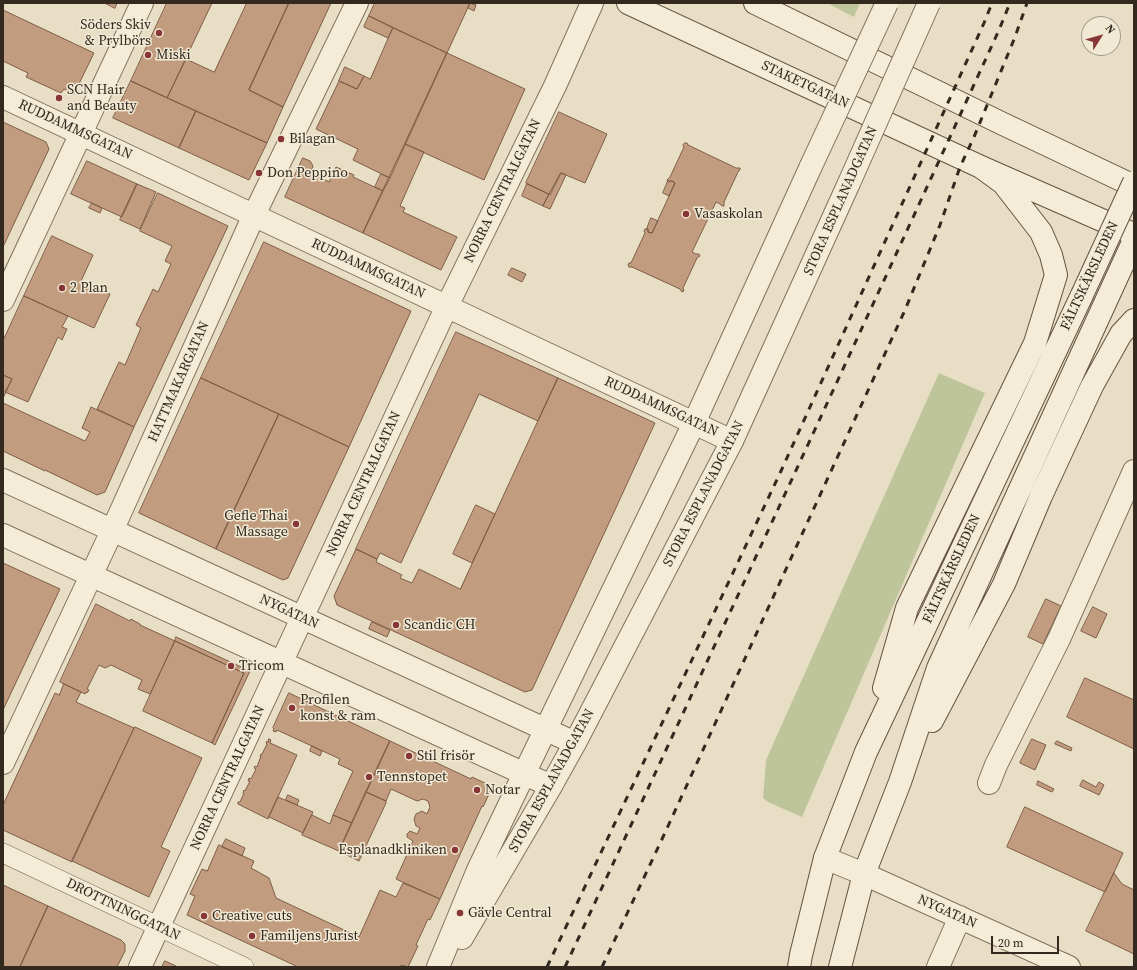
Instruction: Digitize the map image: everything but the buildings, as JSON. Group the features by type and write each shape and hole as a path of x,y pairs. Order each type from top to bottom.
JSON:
{"street":[{"path":"3,300 142,3"},
{"name":"HATTMAKARGATAN","path":"3,763 112,531 254,215 357,3"},
{"name":"NORRA CENTRALGATAN","path":"140,967 447,306 555,86 592,3"},
{"name":"STAKETGATAN","path":"628,3 981,167"},
{"path":"755,3 1134,186"},
{"path":"763,3 783,17"},
{"name":"STORA ESPLANADGATAN","path":"438,967 478,870 694,423 887,3"},
{"name":"STORA ESPLANADGATAN","path":"442,967 460,943 575,743 732,441 849,184 929,3"},
{"name":"RUDDAMMSGATAN","path":"3,97 732,441"},
{"path":"981,167 1134,234"},
{"path":"866,752 907,608 1035,343 1056,275 1050,255 1040,232 1003,183 981,167"},
{"name":"FÄLTSKÄRSLEDEN","path":"799,967 825,858 866,752 1134,182"},
{"name":"FÄLTSKÄRSLEDEN","path":"840,967 864,874 900,782 938,668 1134,240"},
{"path":"900,782 1004,584 1041,496 1092,386 1121,334 1134,320"},
{"path":"989,783 1003,751 1059,639 1134,471"},
{"name":"NYGATAN","path":"3,480 575,743"},
{"path":"3,535 551,786"},
{"name":"DROTTNINGGATAN","path":"3,853 73,885 158,928 244,967"},
{"name":"NYGATAN","path":"825,858 864,874 1069,967"},
{"path":"938,967 960,918"}],"green space":[{"path":"827,3 860,3 854,17"},
{"path":"939,373 985,393 802,817 768,802 763,798 766,760"}],"railway":[{"path":"547,967 781,471 992,3"},
{"path":"565,967 891,265 1010,3"},
{"path":"602,967 905,310 940,225 960,167 974,137 1015,37 1027,3"}],"place":[{"name":"Söders Skiv & Prylbörs","path":"159,33"},
{"name":"Miski","path":"148,55"},
{"name":"SCN Hair and Beauty","path":"59,98"},
{"name":"Bilagan","path":"281,139"},
{"name":"Don Peppino","path":"259,173"},
{"name":"Vasaskolan","path":"686,214"},
{"name":"2 Plan","path":"62,288"},
{"name":"Gefle Thai Massage","path":"296,524"},
{"name":"Scandic CH","path":"396,625"},
{"name":"Tricom","path":"231,666"},
{"name":"Profilen konst & ram","path":"292,708"},
{"name":"Stil frisör","path":"409,756"},
{"name":"Tennstopet","path":"369,777"},
{"name":"Notar","path":"477,790"},
{"name":"Esplanadkliniken","path":"455,850"},
{"name":"Gävle Central","path":"460,913"},
{"name":"Creative cuts","path":"204,916"},
{"name":"Familjens Jurist","path":"252,936"}]}
